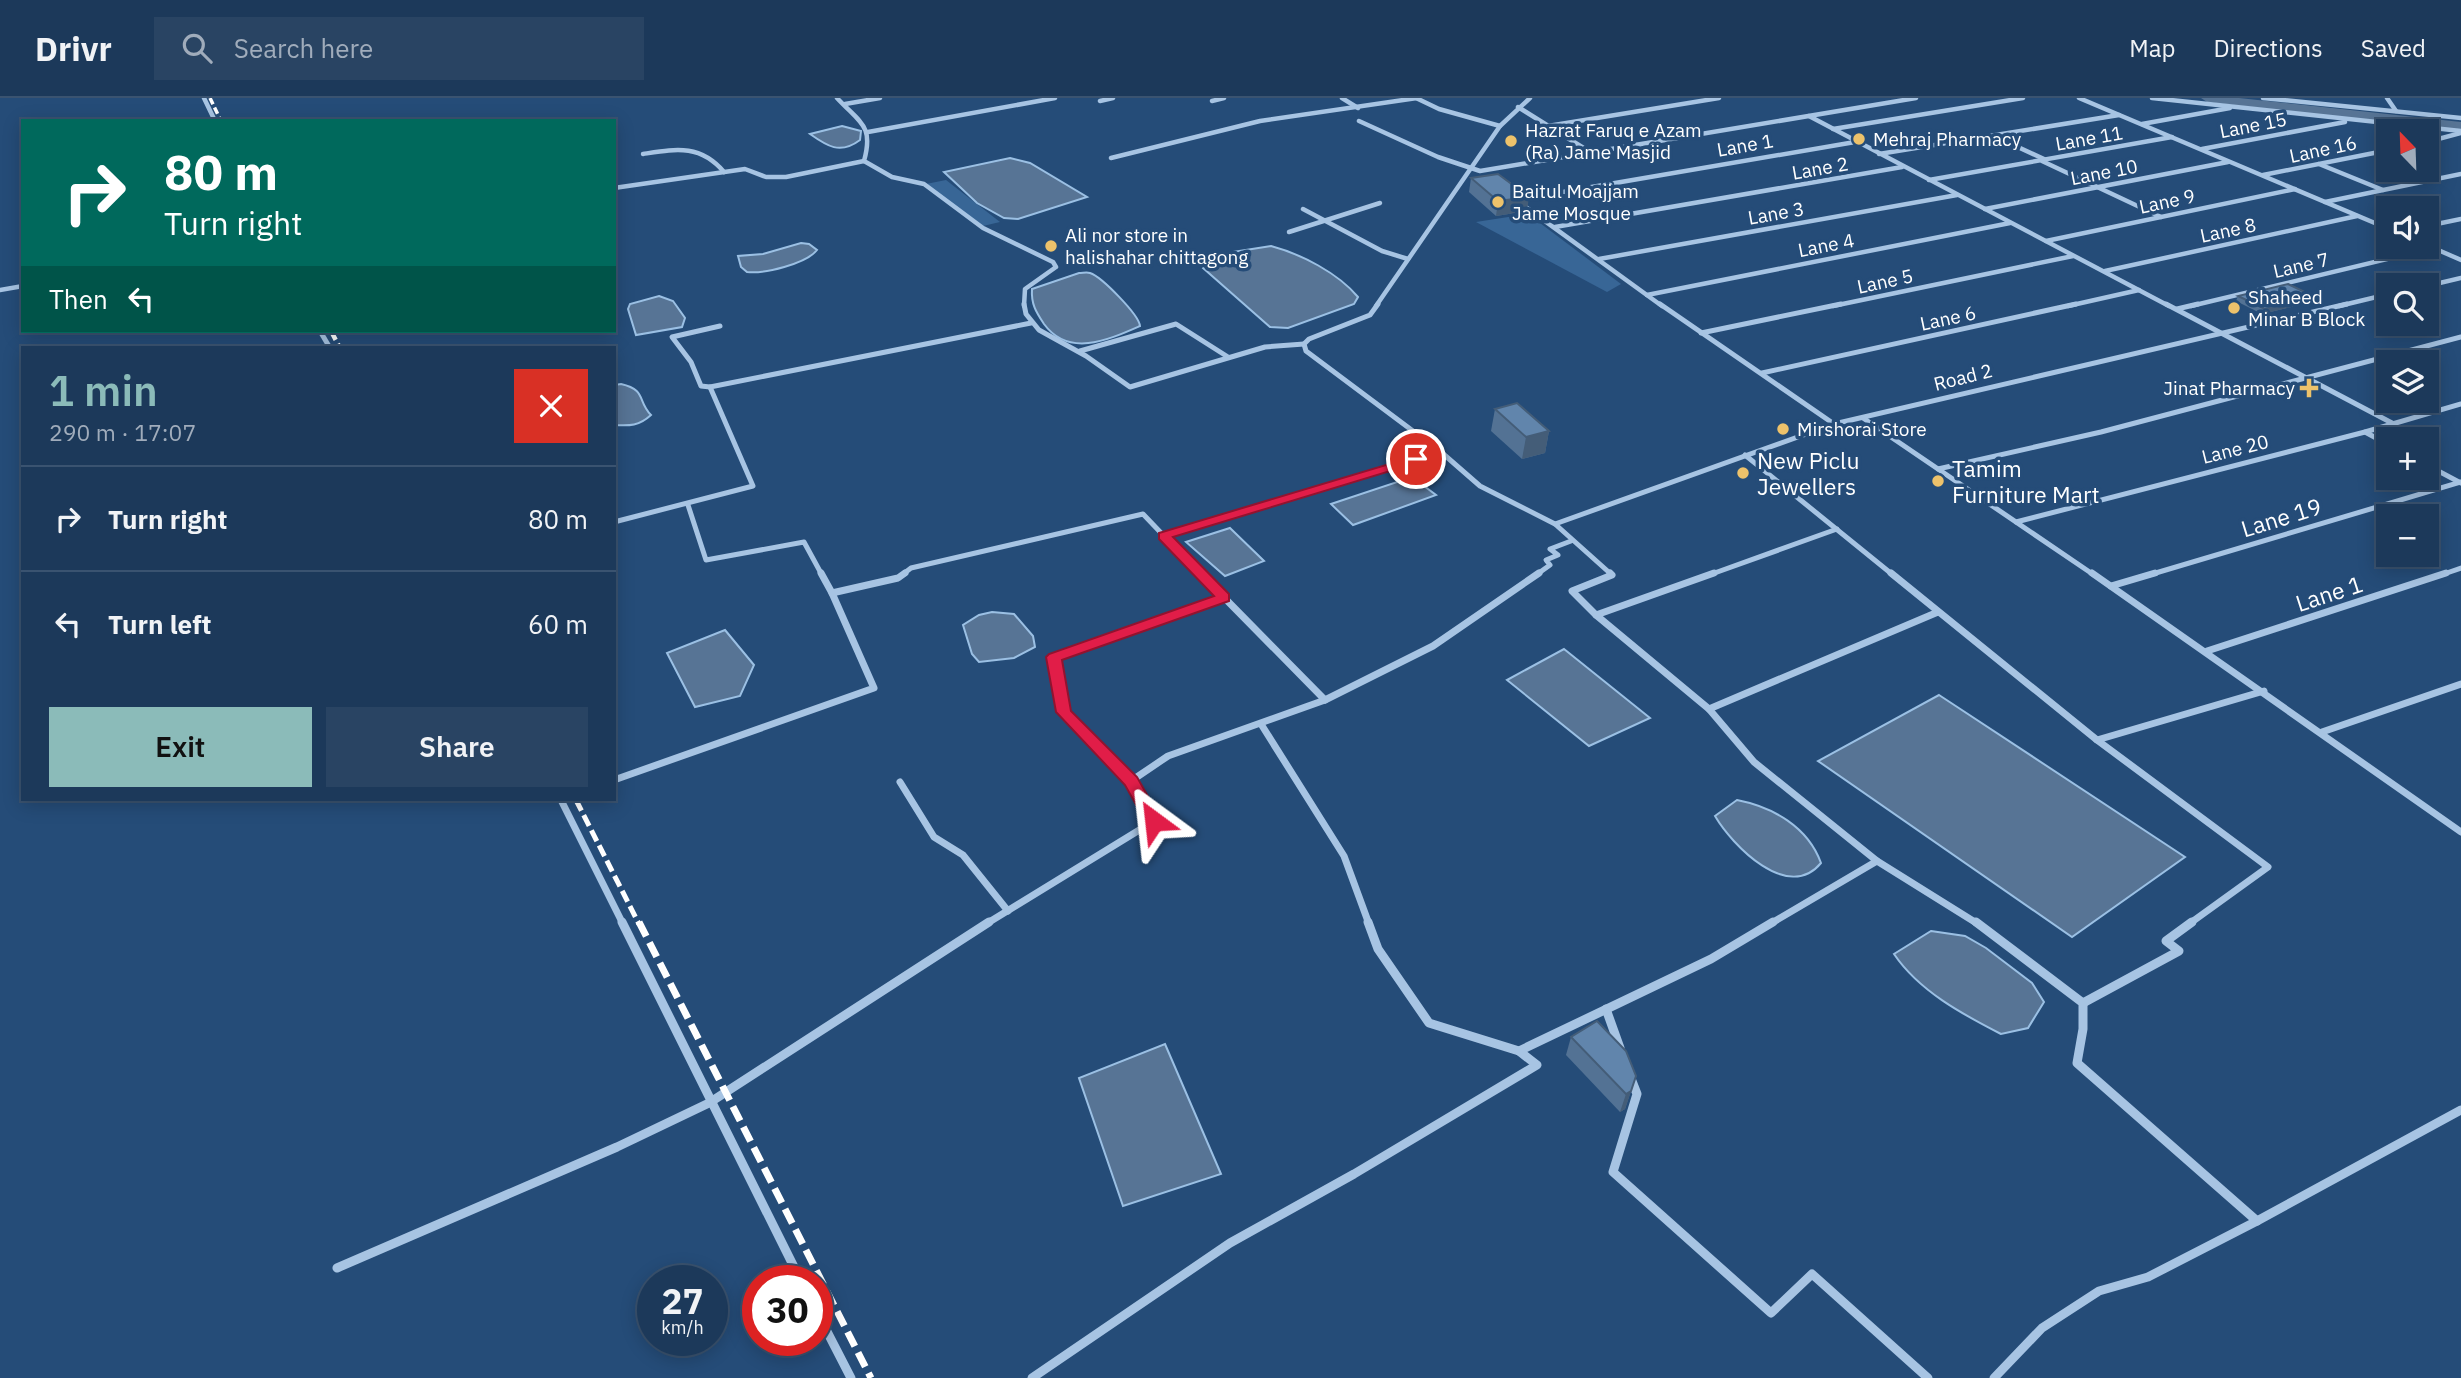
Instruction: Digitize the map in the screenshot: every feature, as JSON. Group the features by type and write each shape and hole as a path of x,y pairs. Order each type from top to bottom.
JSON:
{"street":[{"path":"204,98 214,119"},
{"path":"837,98 868,132 870,140 864,161"},
{"path":"845,104 880,98"},
{"path":"868,132 1055,98"},
{"path":"1100,101 1113,98"},
{"path":"1212,101 1224,98"},
{"path":"1342,98 1358,108"},
{"path":"1111,158 1248,124 1417,98 1439,108 1500,126"},
{"path":"616,188 745,169 773,178 864,161 892,177 924,184 984,228 1053,262 1056,267 1049,275 1025,289 1022,304 1031,323 1051,340 1080,351 1130,387 1265,346 1304,344 1370,315 1500,126 1517,107 1530,98"},
{"path":"1548,126 1719,98"},
{"path":"1359,121 1469,169 1480,171 1916,98"},
{"path":"1832,129 2023,98"},
{"path":"2079,98 2376,224"},
{"path":"2152,98 2461,132"},
{"path":"2263,98 2461,118"},
{"path":"2387,98 2396,111"},
{"path":"1517,107 1590,152"},
{"path":"2141,124 2238,107"},
{"path":"1878,154 2119,115"},
{"path":"1809,116 2392,424"},
{"name":"Lane 15","path":"2201,149 2351,121"},
{"path":"2440,138 2461,132"},
{"path":"1994,136 2161,217"},
{"name":"Lane 11","path":"1928,180 2172,137"},
{"name":"Lane 1","path":"1555,228 1517,200 1856,142"},
{"path":"643,154 698,149 715,160 724,172"},
{"name":"Lane 16","path":"2262,175 2376,152"},
{"name":"Lane 10","path":"1984,209 2230,162"},
{"path":"2319,164 2384,190"},
{"name":"Lane 2","path":"1740,195 1904,167"},
{"path":"1480,171 1489,178"},
{"path":"2325,202 2461,174"},
{"name":"Lane 9","path":"2045,241 2295,189"},
{"name":"Lane 3","path":"1555,228 1740,195"},
{"name":"Lane 3","path":"1599,259 1957,195"},
{"path":"1289,232 1380,203"},
{"path":"1303,209 1382,251 1408,259"},
{"name":"Lane 8","path":"2104,271 2358,216"},
{"path":"2439,224 2461,219"},
{"name":"Lane 4","path":"1647,295 2011,223"},
{"path":"1555,228 1647,295 1835,424"},
{"path":"2439,251 2461,260"},
{"name":"Lane 5","path":"1702,333 2074,256"},
{"name":"Lane 7","path":"2176,309 2381,259"},
{"path":"2439,283 2461,278"},
{"path":"0,290 21,286"},
{"name":"Lane 6","path":"1762,373 2140,290"},
{"name":"Road 2","path":"1555,524 1835,424 2376,298"},
{"path":"720,326 672,337 691,362 701,386 710,387 1031,323"},
{"path":"1080,351 1176,324 1228,356"},
{"path":"1938,470 2461,337"},
{"path":"1304,344 1306,351 1441,452 1480,486 1555,524 1612,575 1573,591 1596,615 1709,709 1754,762 1877,861 1962,912 2083,1003"},
{"path":"616,522 753,486 710,387"},
{"name":"Lane 20","path":"2016,522 2365,432 2461,404"},
{"path":"1863,418 2207,651 2461,832"},
{"path":"2365,432 2376,438"},
{"path":"1164,536 1441,452"},
{"path":"1745,455 2097,740 2268,867 2166,941 2179,951 2083,1003"},
{"path":"2439,472 2460,482"},
{"name":"Lane 19","path":"2111,586 2460,482"},
{"path":"616,779 874,688 832,593 804,542 706,560 688,505"},
{"path":"832,593 898,578 911,568 1143,514 1325,700"},
{"path":"1596,615 1837,529"},
{"path":"1131,781 1168,756 1325,700 1433,646 1526,584 1550,565 1546,560 1558,555 1550,549 1571,541"},
{"name":"Lane 1","path":"2207,651 2461,568"},
{"path":"337,1268 617,1147 709,1103 1008,911 1154,821 1131,781 1063,712 1054,657 1224,597"},
{"path":"1709,709 1938,612"},
{"path":"2322,732 2461,684"},
{"path":"2097,740 2264,691"},
{"path":"1032,1378 1230,1243 1354,1174 1536,1065 1520,1051 1429,1023 1378,948 1344,856 1261,724"},
{"path":"900,782 934,837 963,855 1008,911"},
{"path":"561,801 709,1103 793,1265"},
{"path":"1520,1051 1711,959 1877,861"},
{"path":"2083,1003 2083,1029 2077,1063 2257,1221"},
{"path":"1606,1009 1624,1057"},
{"path":"1628,1069 1637,1094 1614,1172 1771,1313 1812,1274 1928,1378"},
{"path":"1994,1378 2042,1328 2099,1290 2148,1278 2461,1110"},
{"path":"833,1343 851,1378"}],"shaded area":[{"path":"842,126 861,131 860,140 840,148 828,145 810,134"},
{"path":"1010,158 1030,163 1087,197 1018,219 1004,218 977,203 944,172"},
{"path":"946,180 1000,222 983,226 926,184"},
{"path":"1528,214 1621,284 1607,292 1476,222"},
{"path":"801,243 809,244 817,250 804,260 774,270 747,272 741,267 738,256 763,254"},
{"path":"1271,246 1306,259 1330,272 1358,297 1354,304 1288,328 1270,327 1203,268 1207,260 1233,252"},
{"path":"1079,273 1090,273 1103,281 1127,305 1140,326 1089,343 1065,341 1054,334 1036,312 1032,289"},
{"path":"659,296 673,301 685,318 682,327 636,335 628,309 630,304"},
{"path":"616,385 635,389 651,415 634,424 616,425"},
{"path":"1412,477 1436,495 1353,525 1331,504"},
{"path":"1230,528 1264,561 1225,576 1186,542"},
{"path":"992,612 1014,614 1033,636 1035,647 1014,658 979,662 972,654 963,625 979,615"},
{"path":"725,630 754,665 740,696 695,707 667,653"},
{"path":"1564,649 1650,718 1589,746 1507,680"},
{"path":"1939,695 2185,857 2072,937 1818,761"},
{"path":"1737,800 1763,808 1788,821 1807,839 1821,863 1808,874 1793,877 1777,873 1747,854 1715,816"},
{"path":"1931,931 1965,936 1986,948 2032,983 2044,1002 2028,1028 2001,1034 1957,1010 1929,990 1904,967 1894,954"},
{"path":"1165,1044 1221,1174 1123,1206 1079,1078"}],"building":[{"path":"1498,174 1529,197 1498,201 1471,178"},
{"path":"2288,284 2315,297 2265,309 2238,296"},
{"path":"1517,403 1549,431 1526,437 1495,409"},
{"path":"1597,1021 1626,1051 1636,1076 1631,1091 1626,1094 1571,1037"}],"waterway":[{"path":"2207,98 2461,126"}],"railway":[{"path":"210,98 220,119"},
{"path":"332,333 339,346"},
{"path":"577,801 639,924"},
{"path":"639,922 871,1378"}],"place":[{"name":"Mehraj Pharmacy","path":"1859,139"},
{"name":"Hazrat Faruq e Azam (Ra) Jame Masjid","path":"1511,141"},
{"name":"Baitul Moajjam Jame Mosque","path":"1498,202"},
{"name":"Ali nor store in halishahar chittagong","path":"1051,246"},
{"name":"Shaheed Minar B Block","path":"2234,308"},
{"name":"Jinat Pharmacy","path":"2309,388"},
{"name":"Mirshorai Store","path":"1783,429"},
{"name":"New Piclu Jewellers","path":"1743,473"},
{"name":"Tamim Furniture Mart","path":"1938,481"}],"route":[{"path":"1154,821 1131,781 1063,712 1054,657 1224,597 1164,536 1416,459"}]}
